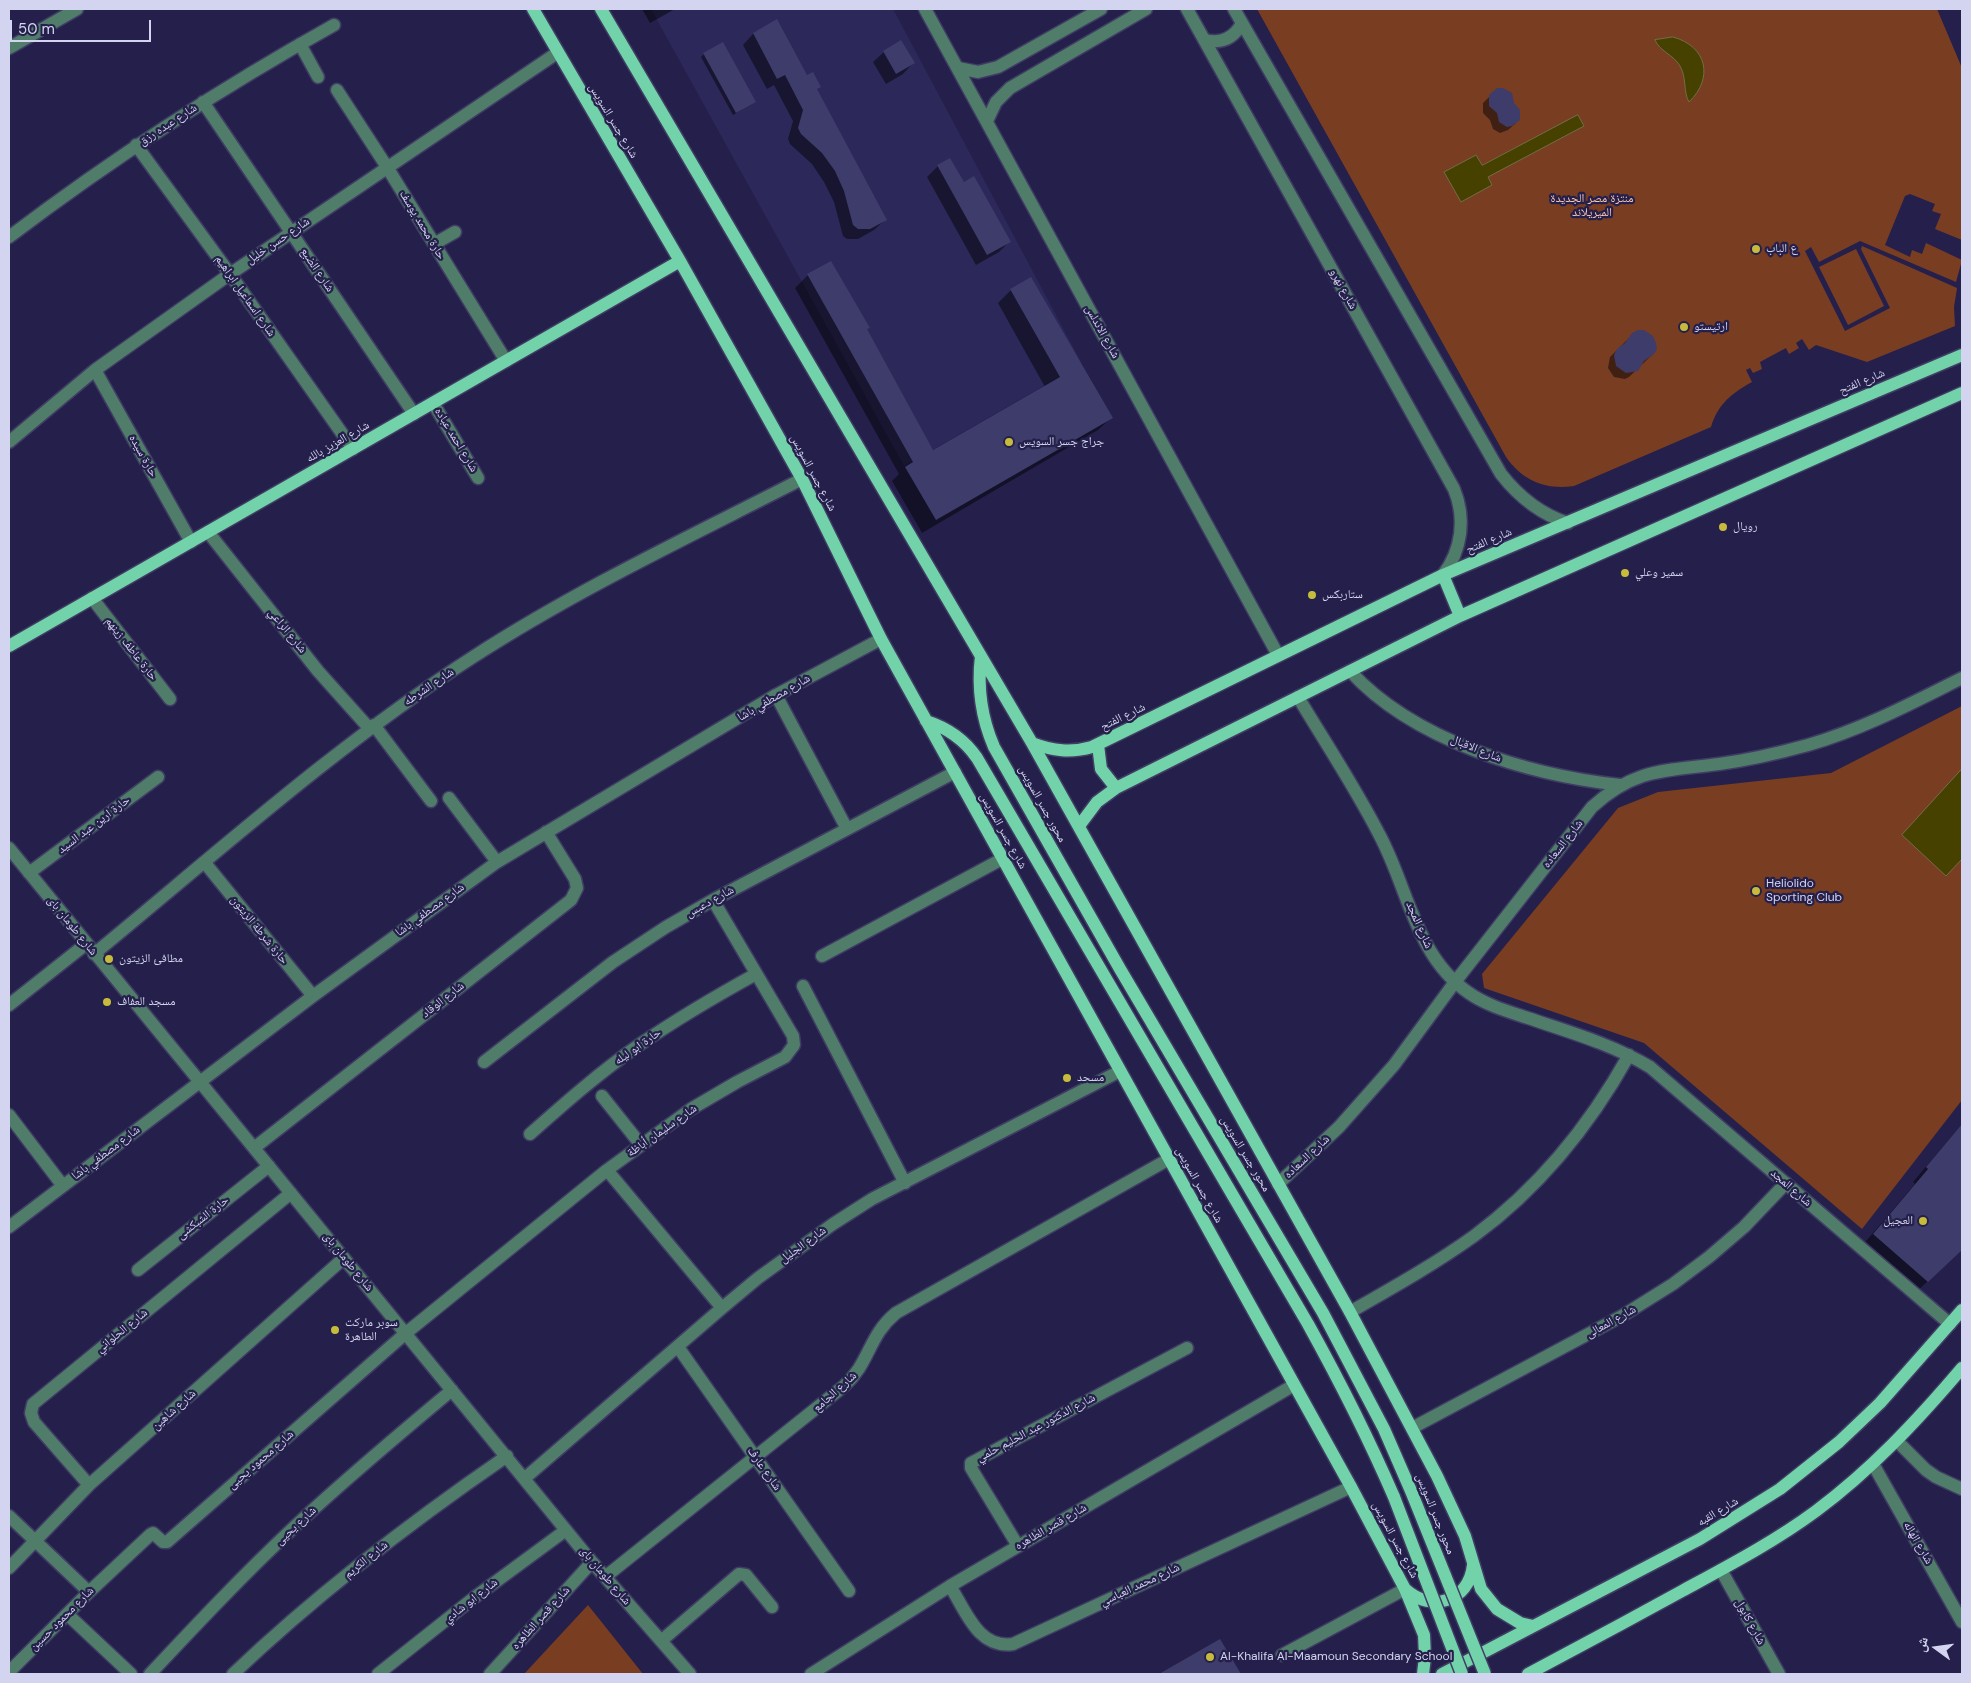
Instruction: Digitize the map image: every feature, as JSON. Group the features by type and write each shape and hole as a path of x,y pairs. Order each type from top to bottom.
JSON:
{"main road":[{"name":"شارع جسر السويس","path":"532,9 680,261 802,478 881,639 1351,1487 1405,1589 1424,1635 1426,1656 1424,1674"},
{"path":"601,9 1032,743 1350,1312 1412,1428 1459,1523 1474,1563 1481,1589 1498,1609 1508,1617 1533,1626"},
{"name":"شارع العزيز بالله","path":"9,646 680,261"},
{"name":"شارع الفتح","path":"1032,743 1067,751 1086,749 1098,744 1443,576 1962,355"},
{"path":"1079,826 1097,802 1116,788 1460,616 1962,393"},
{"path":"1443,576 1460,616"},
{"name":"محور جسر السويس","path":"981,656 979,696 983,715 994,747 1120,969 1324,1313 1384,1429 1411,1491 1484,1674"},
{"path":"926,721 950,731 965,743 977,758 1330,1364 1368,1438 1394,1497 1462,1674"},
{"path":"1098,744 1101,769 1116,788"},
{"name":"شارع القبه","path":"1442,1674 1700,1539 1780,1489 1832,1448 1874,1409 1962,1310"},
{"path":"1528,1674 1721,1570 1770,1542 1800,1522 1845,1489 1873,1464 1897,1441 1962,1368"},
{"path":"1405,1589 1412,1595 1430,1602 1448,1600 1456,1596 1469,1582 1474,1563"}],"street":[{"path":"9,48 77,9"},
{"name":"شارع الاندلس","path":"925,9 1278,655"},
{"path":"958,68 978,72 998,67 1101,9"},
{"path":"987,121 996,102 1010,88 1146,9"},
{"name":"شارع نهرو","path":"1186,9 1454,489 1460,513 1461,530 1455,554 1443,576"},
{"path":"1234,9 1501,474 1530,504 1552,517 1568,522"},
{"path":"1205,40 1216,42 1227,39 1236,32 1242,23"},
{"name":"شارع عبده رزق","path":"9,237 136,146 203,102 334,25"},
{"path":"300,44 318,77"},
{"name":"شارع حسن خليل","path":"9,442 95,370 230,274 557,53"},
{"name":"حارة محمد يوسف","path":"337,90 387,167 506,361"},
{"name":"شارع الضبع","path":"203,102 414,414"},
{"name":"شارع اسماعيل ابراهيم","path":"136,146 230,274 353,449"},
{"path":"434,244 455,232"},
{"name":"حارة سيده","path":"95,370 191,542"},
{"name":"شارع احمد عباده","path":"434,403 478,478"},
{"name":"شارع الشرطه","path":"9,1005 90,949 205,863 289,791 371,726 473,657 560,604 802,478"},
{"name":"شارع الراعي","path":"208,532 318,671 371,726 431,801"},
{"name":"حارة عاطف زينهم","path":"92,598 170,699"},
{"name":"شارع مصطفي باشا","path":"9,1227 313,996 497,862 776,696 881,639"},
{"name":"شارع الاقبال","path":"1350,671 1381,699 1422,724 1465,746 1541,772 1620,785"},
{"name":"شارع السعاده","path":"1278,1184 1339,1127 1371,1092 1419,1033 1456,982 1592,807 1620,785 1644,774 1656,771 1738,761 1810,744 1881,719 1962,678"},
{"path":"776,696 847,829"},
{"name":"شارع المجد","path":"1298,697 1378,832 1393,862 1415,922 1427,948 1440,966 1456,982 1476,997 1497,1008 1601,1043 1629,1055 1663,1077 1950,1324"},
{"name":"شارع دعبس","path":"484,1062 613,962 666,926 955,772"},
{"name":"حارة ارين عبد السيد","path":"29,873 158,777"},
{"path":"449,798 497,862"},
{"name":"شارع الوقاد","path":"254,1148 570,900 577,888 575,879 546,832"},
{"name":"شارع طومان باى","path":"9,848 592,1562 690,1674"},
{"path":"822,956 1002,859"},
{"name":"حارة شرطة الزيتون","path":"205,863 313,996"},
{"name":"شارع سليمان أباظة","path":"406,1333 641,1144 691,1110 737,1082 785,1057 792,1050 794,1045 793,1036 712,900"},
{"name":"حارة ابو ليله","path":"530,1134 582,1088 638,1046 696,1008 756,974"},
{"path":"803,986 905,1183"},
{"path":"1350,1312 1449,1253 1490,1223 1520,1197 1574,1139 1598,1106 1629,1055"},
{"name":"شارع الجليل","path":"525,1478 722,1308 765,1273 833,1224 872,1199 1120,1071"},
{"path":"602,1096 641,1144"},
{"path":"10,1119 63,1186"},
{"name":"شارع الجامع","path":"606,1577 852,1379 864,1362 878,1331 896,1313 1169,1159"},
{"name":"حارة الشبكشى","path":"138,1270 269,1166"},
{"path":"607,1170 722,1308"},
{"name":"شارع المعالى","path":"1412,1428 1622,1316 1667,1288 1744,1227 1786,1182"},
{"name":"شارع الحلواني","path":"89,1485 34,1422 31,1413 33,1404 291,1194"},
{"name":"شارع شاهين","path":"9,1568 89,1485 344,1258"},
{"name":"شارع محمود يحيى","path":"116,1567 152,1533 163,1542 168,1542 406,1333"},
{"name":"شارع عارف","path":"678,1347 849,1591"},
{"name":"شارع الدكتور عبد الحليم حلمي","path":"1018,1546 971,1468 971,1463 1187,1348"},
{"name":"شارع قصر الطاهره","path":"811,1674 950,1586 1294,1385"},
{"name":"شارع يحيى","path":"150,1674 216,1604 292,1529 371,1458 452,1390"},
{"path":"1897,1441 1926,1470 1936,1477 1962,1489"},
{"name":"شارع الكريم","path":"232,1674 352,1570 411,1524 507,1456"},
{"name":"شارع الهاله","path":"1873,1464 1962,1622"},
{"name":"شارع محمد العباسي","path":"950,1586 984,1637 998,1644 1013,1644 1351,1487"},
{"path":"9,1516 89,1592"},
{"name":"شارع ابو شادي","path":"378,1674 475,1597 566,1530"},
{"name":"شارع قصر الطاهره","path":"490,1674 592,1562"},
{"name":"شارع محمود حسين","path":"9,1672 116,1567"},
{"name":"شارع كابول","path":"1721,1570 1779,1674"},
{"path":"661,1642 739,1574 746,1575 772,1607"},
{"path":"1282,1655 1405,1589"},
{"path":"67,1614 131,1674"}],"shaded area":[{"path":"651,9 893,9 1082,364 904,466"},
{"path":"1673,37 1684,41 1693,48 1700,55 1703,64 1702,83 1697,93 1689,102 1684,75 1680,66 1655,40"},
{"path":"1578,115 1584,126 1488,177 1492,185 1461,202 1444,172 1476,155 1482,165"},
{"path":"1962,769 1962,859 1946,876 1902,835"}],"green space":[{"name":"منتزة مصر الجديدة الميريلاند","path":"1257,9 1937,9 1962,68 1962,240 1935,229 1941,214 1932,211 1935,204 1910,194 1905,196 1885,245 1910,257 1912,250 1922,254 1926,243 1962,260 1956,282 1860,241 1819,262 1811,247 1805,251 1845,331 1890,308 1861,249 1862,246 1957,288 1954,307 1955,326 1867,362 1816,345 1809,350 1802,339 1796,343 1799,348 1789,354 1786,348 1760,362 1762,369 1753,373 1750,368 1746,370 1752,382 1738,390 1727,400 1718,412 1711,427 1574,486 1554,487 1535,482 1520,472 1506,457"},
{"path":"1856,249 1884,306 1848,325 1819,267"},
{"name":"Heliolido Sporting Club","path":"1962,706 1962,1100 1862,1229 1644,1043 1484,988 1482,974 1618,808 1658,792 1831,773"},
{"path":"588,1605 643,1674 524,1674"}],"building":[{"path":"777,19 807,75 813,72 821,87 817,89 887,220 870,229 858,229 853,225 844,191 835,171 822,153 801,134 798,128 803,110 785,75 777,79 753,33"},
{"path":"901,40 915,63 896,74 883,51"},
{"path":"723,42 756,102 736,113 703,53"},
{"path":"1497,88 1503,88 1512,93 1514,103 1520,110 1520,120 1512,126 1507,127 1499,122 1497,113 1489,106 1489,95"},
{"path":"950,158 964,182 974,176 1011,242 987,255 937,165"},
{"name":"جراج جسر السويس","path":"831,261 870,328 867,329 933,450 1060,377 1010,289 1031,277 1113,418 936,520 905,467 913,462 807,274"},
{"path":"1644,330 1653,336 1657,349 1654,354 1644,361 1638,371 1626,373 1616,366 1614,355 1632,333"},
{"name":"العجيل","path":"1962,1124 1962,1250 1928,1282 1873,1234 1928,1169 1926,1167"},
{"name":"Al-Khalifa Al-Maamoun Secondary School","path":"1220,1639 1241,1674 1159,1674"}],"place":[{"name":"ع الباب","path":"1756,249"},
{"name":"ارتيستو","path":"1684,327"},
{"name":"جراج جسر السويس","path":"1009,442"},
{"name":"رويال","path":"1723,527"},
{"name":"سمير وعلي","path":"1625,573"},
{"name":"ستاربكس","path":"1312,595"},
{"name":"Heliolido Sporting Club","path":"1756,891"},
{"name":"مطافئ الزيتون","path":"109,959"},
{"name":"مسجد العفاف","path":"107,1002"},
{"name":"مسحد","path":"1067,1078"},
{"name":"العجيل","path":"1923,1221"},
{"name":"سوبر ماركت الطاهرة","path":"335,1330"},
{"name":"Al-Khalifa Al-Maamoun Secondary School","path":"1210,1657"}]}
